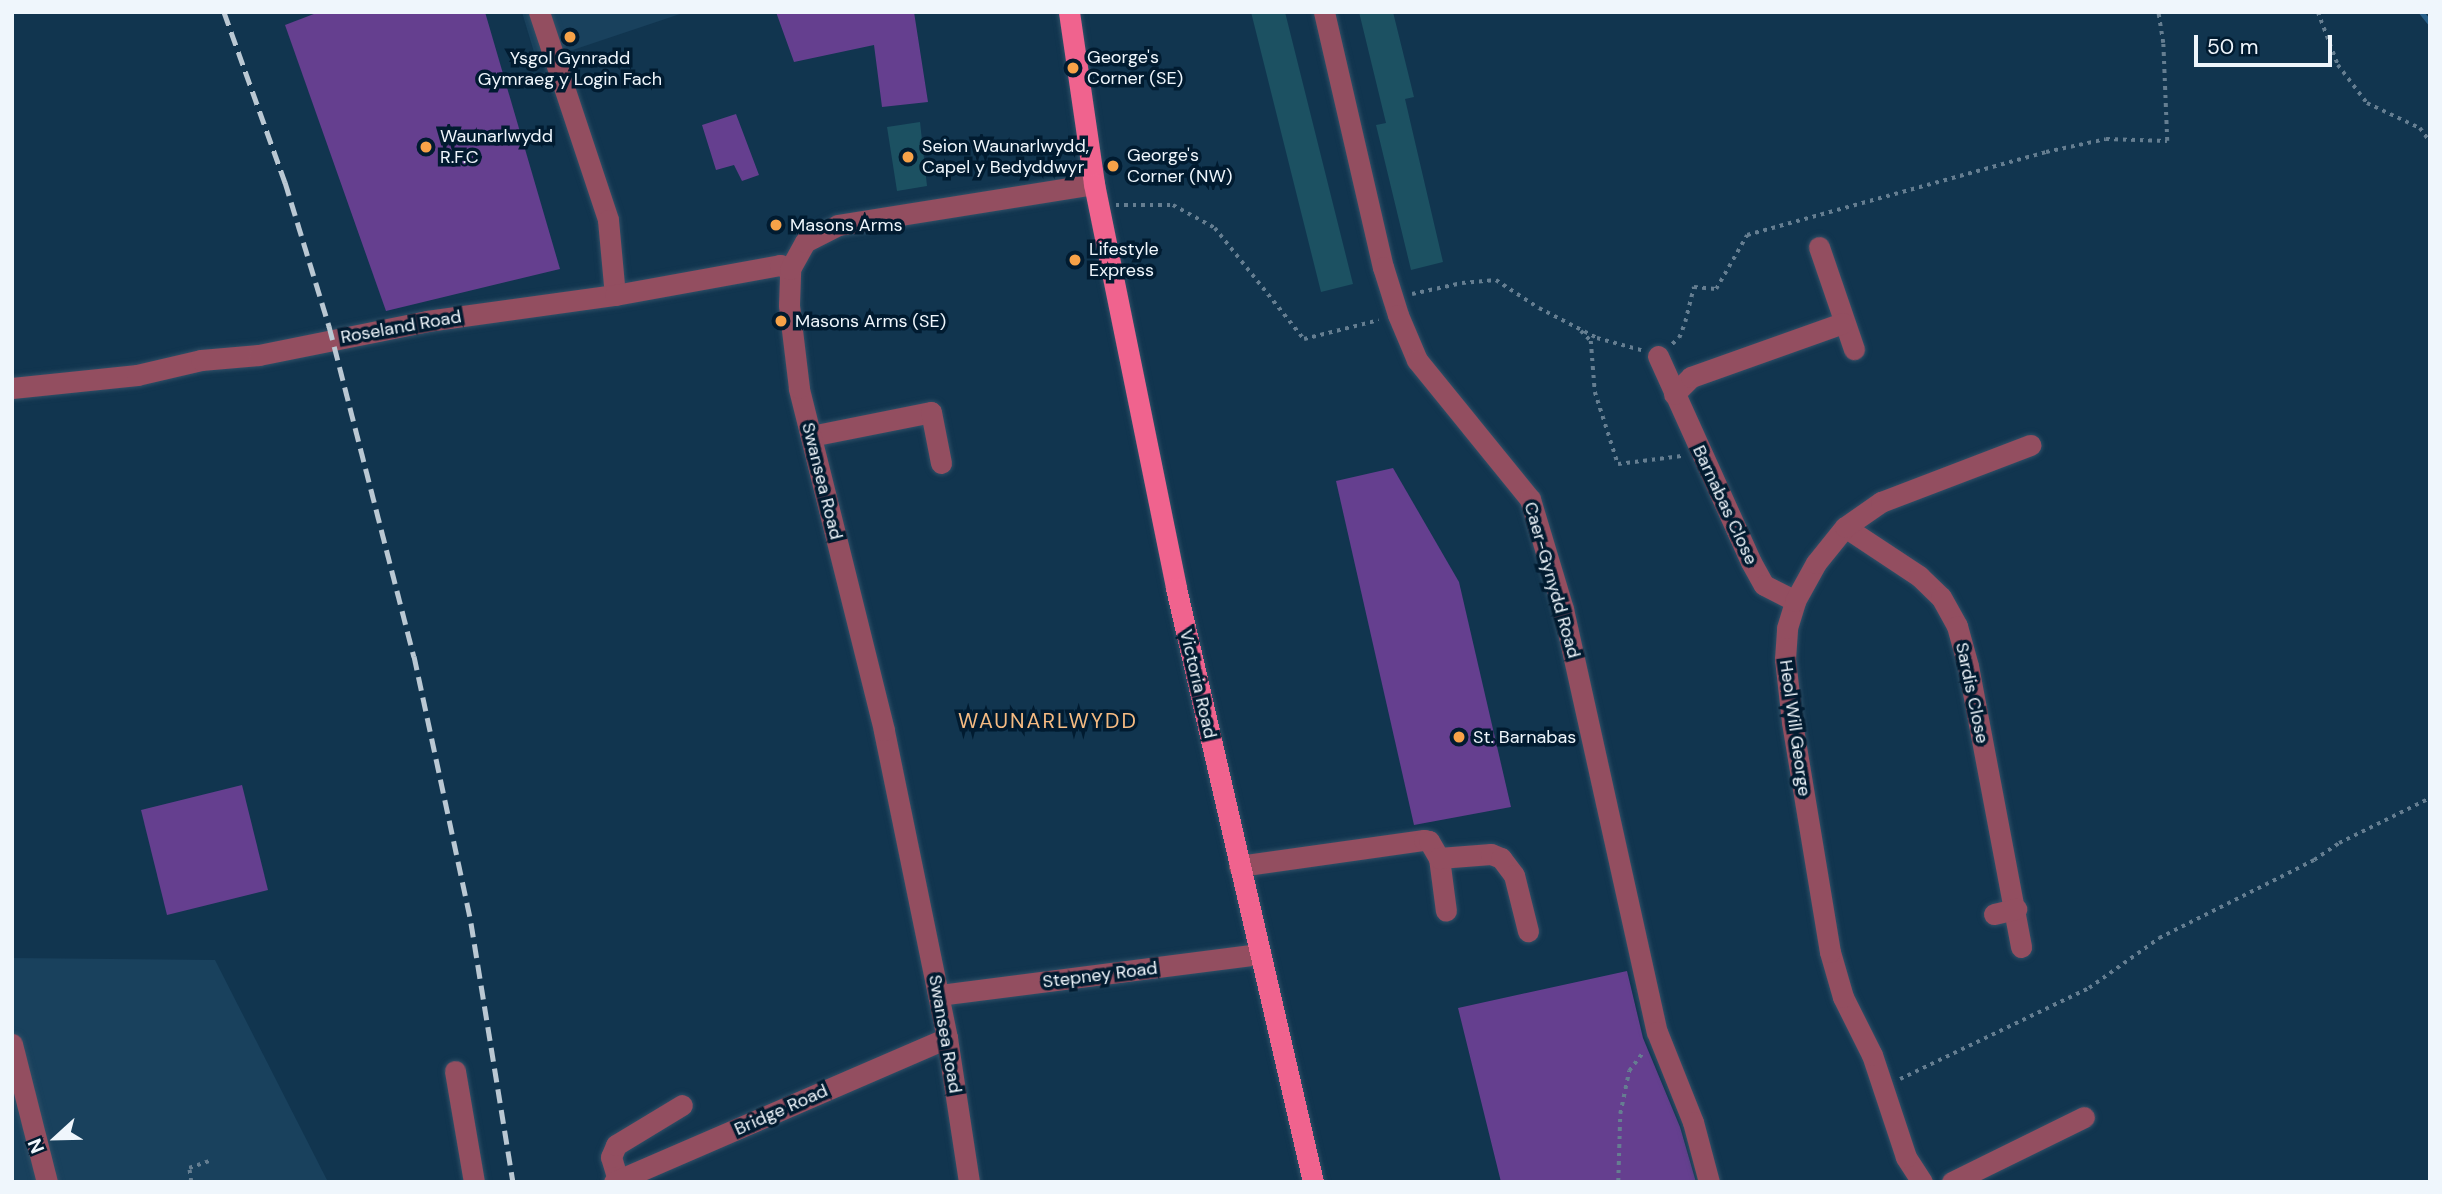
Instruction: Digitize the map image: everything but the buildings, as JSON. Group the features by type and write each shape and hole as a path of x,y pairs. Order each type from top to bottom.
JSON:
{"main road":[{"path":"1069,12 1096,195"},
{"name":"Victoria Road","path":"1096,195 1176,588 1313,1182"}],"street":[{"path":"539,12 608,220 615,295"},
{"name":"Caer-Gynydd Road","path":"1324,12 1396,307 1417,360 1530,499 1567,622 1657,1032 1693,1122 1709,1182"},
{"name":"Swansea Road","path":"969,1182 939,995 884,730 797,374 789,306 790,270 805,242 838,225 1096,195"},
{"path":"1819,247 1854,349"},
{"name":"Roseland Road","path":"12,388 137,376 201,360 259,355 427,321 615,295 780,265 790,270"},
{"path":"1674,394 1691,377 1843,323"},
{"name":"Barnabas Close","path":"1657,351 1701,454 1764,584 1795,601"},
{"path":"811,436 931,412 940,463"},
{"name":"Heol Will George","path":"1922,1182 1906,1157 1872,1055 1843,997 1830,952 1792,722 1785,659 1787,628 1795,601 1816,562 1845,527 1881,502 2030,446"},
{"name":"Sardis Close","path":"1845,527 1919,576 1941,597 1957,626 1968,666 2016,909 2021,947"},
{"path":"1239,866 1429,841 1439,858 1446,911"},
{"path":"1439,858 1481,852 1501,858 1517,883 1528,931"},
{"path":"1994,914 2016,909"},
{"name":"Stepney Road","path":"939,995 1260,954"},
{"name":"Bridge Road","path":"616,1181 947,1038"},
{"path":"12,1044 47,1182"},
{"path":"455,1071 474,1182"},
{"path":"616,1181 611,1157 616,1145 682,1105"},
{"path":"1952,1182 2084,1117"}],"path":[{"path":"1096,195 1173,205 1215,228 1304,339 1462,283 1496,280 1597,338 1657,351 1670,346 1679,338 1694,287 1716,289 1747,235 2046,152 2106,139 2167,141 2163,43 2158,12"},
{"path":"2318,12 2338,65 2367,103 2420,128 2430,142"},
{"path":"1576,327 1591,341 1595,392 1618,464 1701,454"},
{"path":"1883,1088 2089,988 2159,938 2314,860 2339,844 2430,797"},
{"path":"1618,1182 1620,1114 1629,1071 1657,1032"},
{"path":"191,1182 189,1168 209,1161"}],"shaded area":[{"name":"Waunarlwydd R.F.C","path":"319,12 485,12 560,269 386,311 285,25"},
{"name":"Ysgol Gynradd Gymraeg y Login Fach","path":"522,12 686,12 537,62"},
{"path":"776,12 914,12 928,102 882,107 874,45 794,62"},
{"path":"736,114 759,175 742,181 734,165 716,170 702,125"},
{"path":"1393,468 1459,582 1511,807 1414,825 1336,481"},
{"path":"242,785 268,890 167,915 141,810"},
{"path":"12,958 215,960 328,1182 12,1182"},
{"path":"1627,971 1643,1038 1680,1127 1696,1182 1501,1182 1458,1008"}],"waterway":[{"path":"2421,12 2430,23"}],"railway":[{"path":"224,12 285,182 329,326 414,656 471,923 513,1182"}],"place":[{"name":"Ysgol Gynradd Gymraeg y Login Fach","path":"570,37"},
{"name":"George's Corner (SE)","path":"1073,68"},
{"name":"Waunarlwydd R.F.C","path":"426,147"},
{"name":"Seion Waunarlwydd, Capel y Bedyddwyr","path":"908,157"},
{"name":"George's Corner (NW)","path":"1113,166"},
{"name":"Masons Arms","path":"776,225"},
{"name":"Lifestyle Express","path":"1075,260"},
{"name":"Masons Arms (SE)","path":"781,321"},
{"name":"St. Barnabas","path":"1459,737"}],"district":[{"name":"WAUNARLWYDD","path":"1048,721"}]}
